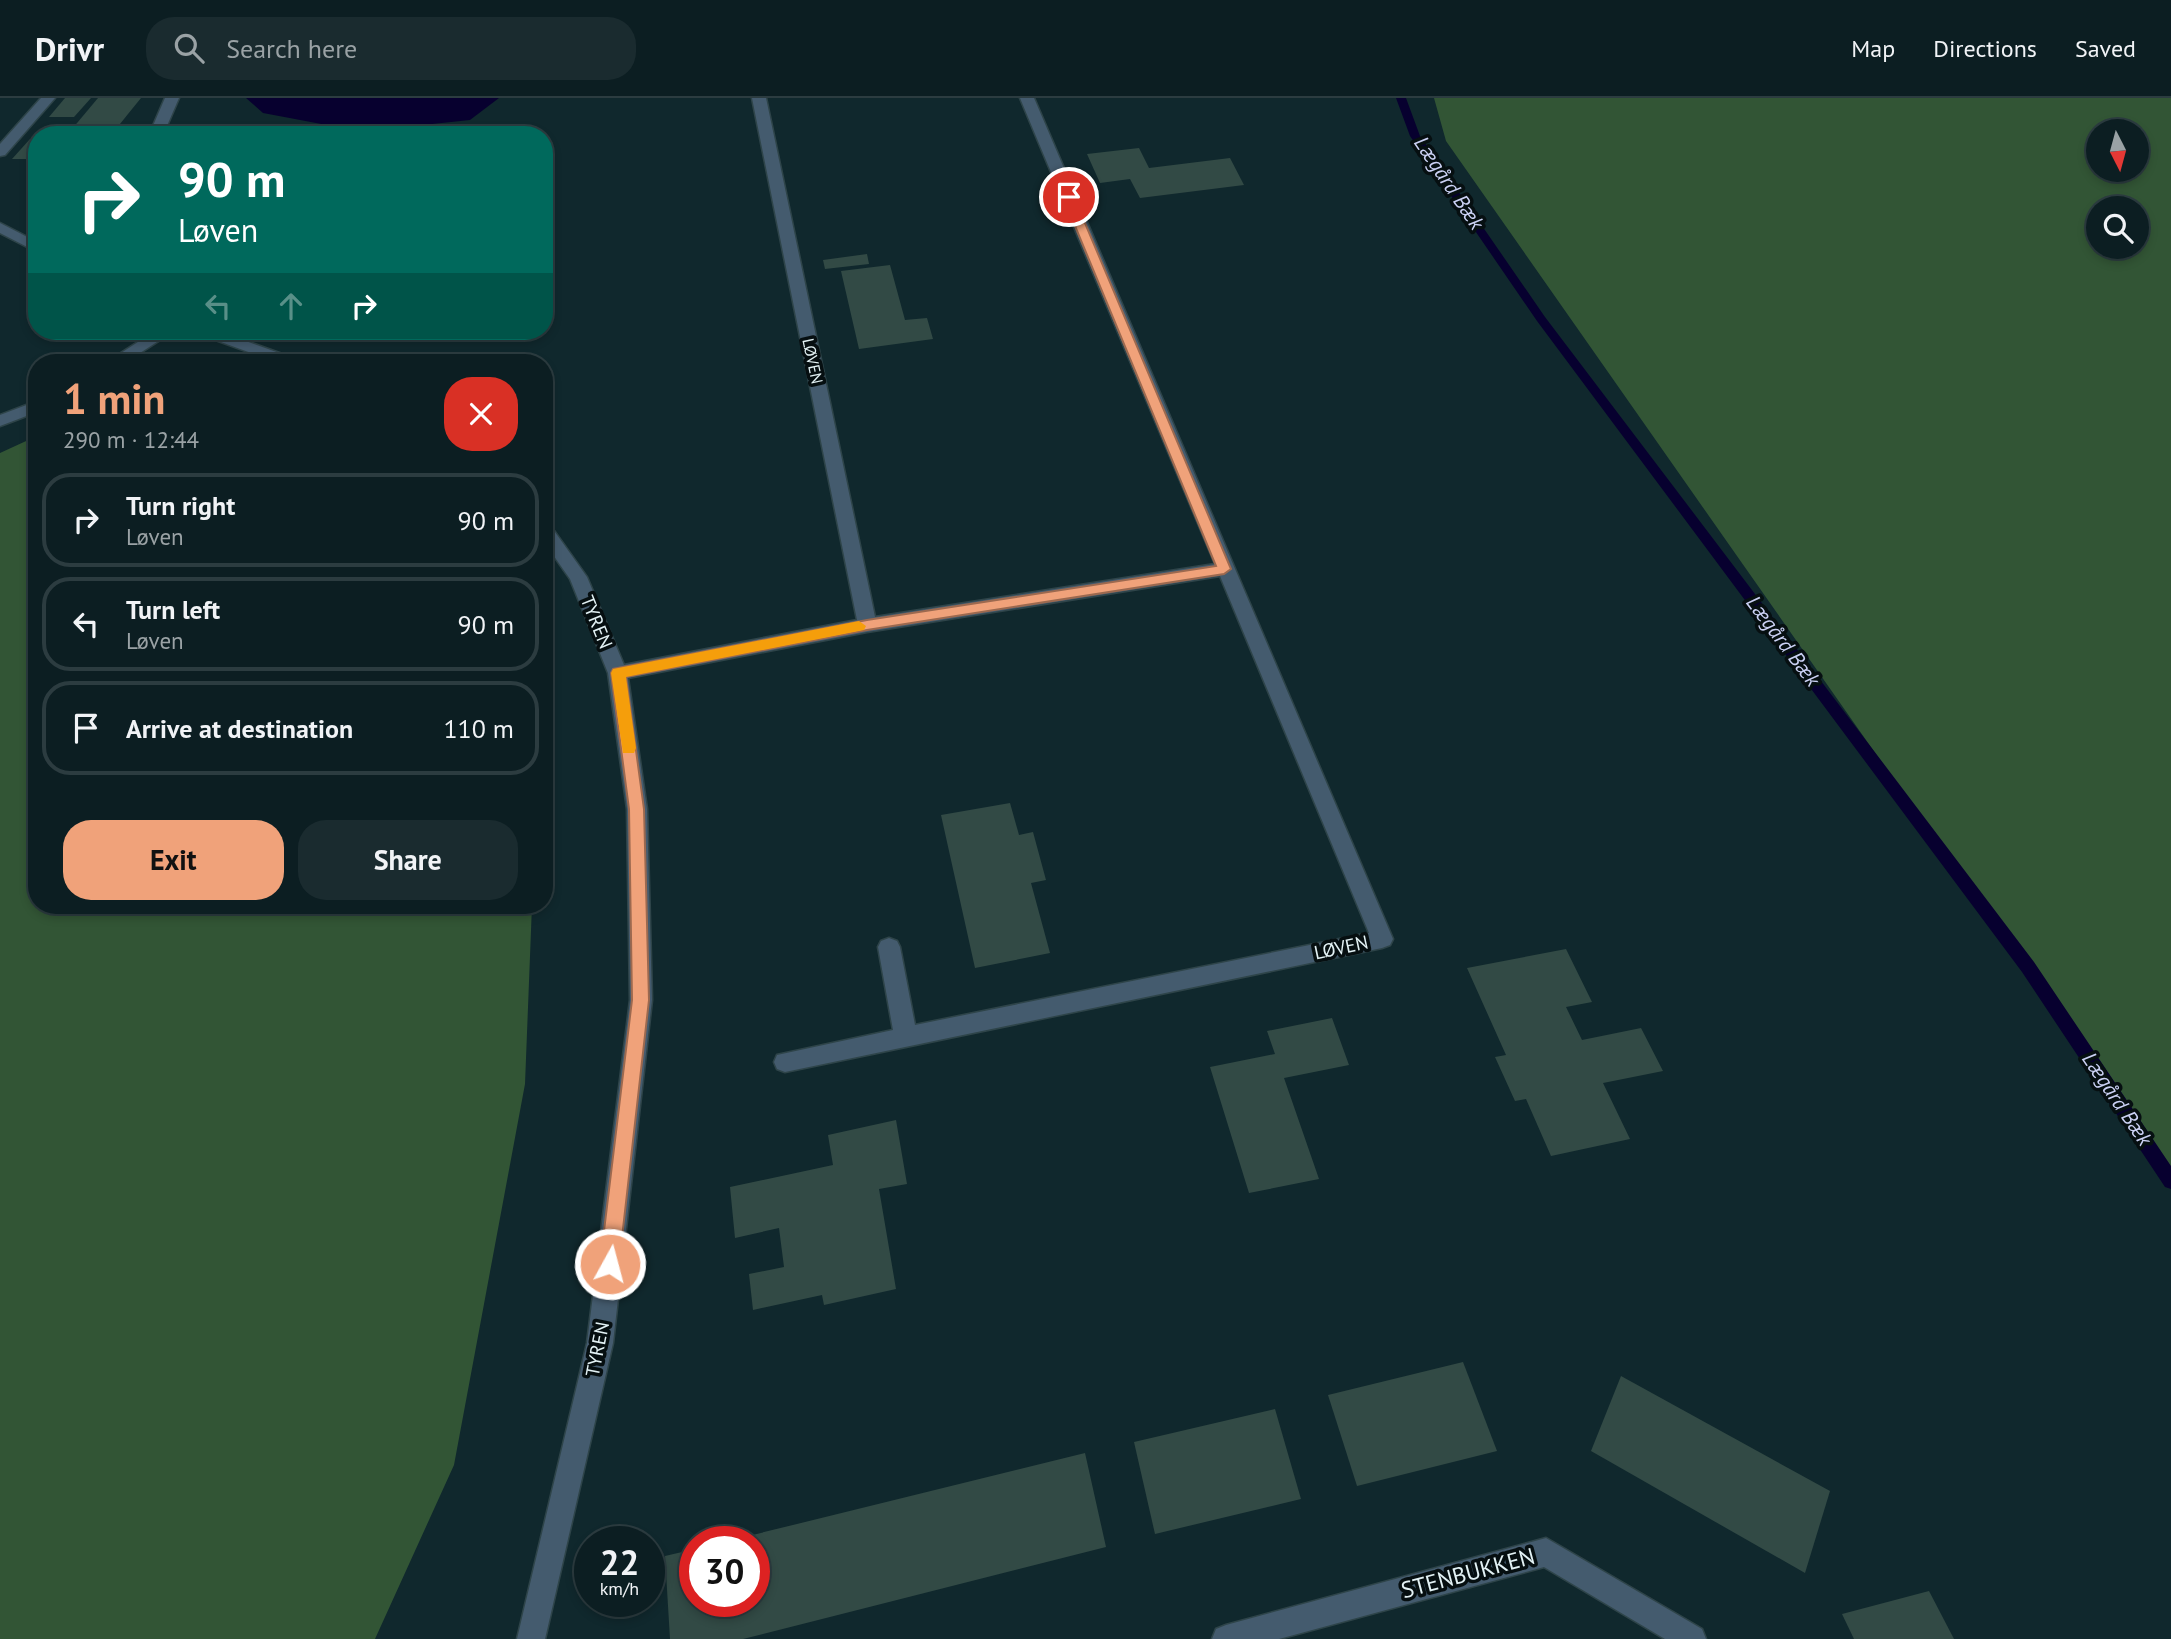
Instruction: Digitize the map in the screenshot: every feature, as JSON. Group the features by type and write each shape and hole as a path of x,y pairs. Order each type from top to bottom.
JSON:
{"street":[{"path":"0,152 48,98"},
{"path":"160,126 172,98"},
{"name":"LØVEN","path":"759,98 867,625"},
{"name":"LØVEN","path":"785,1062 1382,939 1027,98"},
{"path":"0,228 28,243"},
{"path":"128,354 151,340"},
{"path":"229,340 268,354"},
{"path":"0,421 28,410"},
{"name":"TYREN","path":"531,1639 600,1343 640,1000 637,809 618,673 578,577 553,542"},
{"path":"618,673 867,625 1224,569"},
{"path":"889,947 906,1037"},
{"name":"STENBUKKEN","path":"1226,1639 1546,1552 1692,1639"}],"green space":[{"path":"1434,98 2171,98 2171,1175 1446,141"},
{"path":"28,440 28,914 532,914 525,1084 454,1465 375,1639 0,1639 0,453"}],"shaded area":[{"path":"246,98 499,98 470,120 413,126 332,126 263,113"}],"building":[{"path":"65,98 91,98 74,117 49,117"},
{"path":"98,98 141,98 118,126 75,126"},
{"path":"28,141 28,159 12,159"},
{"path":"1139,148 1149,168 1230,158 1244,185 1140,198 1130,179 1100,183 1087,154"},
{"path":"867,254 869,264 825,269 823,260"},
{"path":"890,265 905,320 927,318 933,339 859,349 841,271"},
{"path":"1010,803 1019,835 1033,832 1046,880 1031,883 1050,953 975,968 941,815"},
{"path":"1566,949 1592,1002 1566,1007 1582,1040 1641,1028 1663,1071 1603,1083 1630,1139 1551,1156 1526,1099 1515,1101 1495,1057 1506,1055 1467,968"},
{"path":"1332,1018 1349,1065 1284,1078 1319,1179 1249,1193 1210,1067 1275,1054 1267,1031"},
{"path":"896,1120 907,1184 879,1189 896,1289 824,1305 822,1295 753,1310 749,1274 784,1267 779,1228 735,1238 730,1187 833,1165 828,1135"},
{"path":"1463,1362 1497,1451 1357,1486 1328,1395"},
{"path":"1621,1376 1830,1491 1805,1573 1591,1451"},
{"path":"1275,1409 1301,1499 1155,1534 1134,1442"},
{"path":"1085,1453 1106,1547 743,1639 670,1639 665,1556 679,1553 679,1617 770,1617 770,1531"},
{"path":"1929,1591 1954,1639 1854,1639 1842,1614"}],"waterway":[{"name":"Lægård Bæk","path":"1401,98 1415,136 1541,319 2028,967 2171,1181"}],"slow traffic":[{"path":"628,748 618,673 859,626"}],"route":[{"path":"610,1264 640,1000 637,809 618,673 867,625 1224,569 1069,197"}]}
